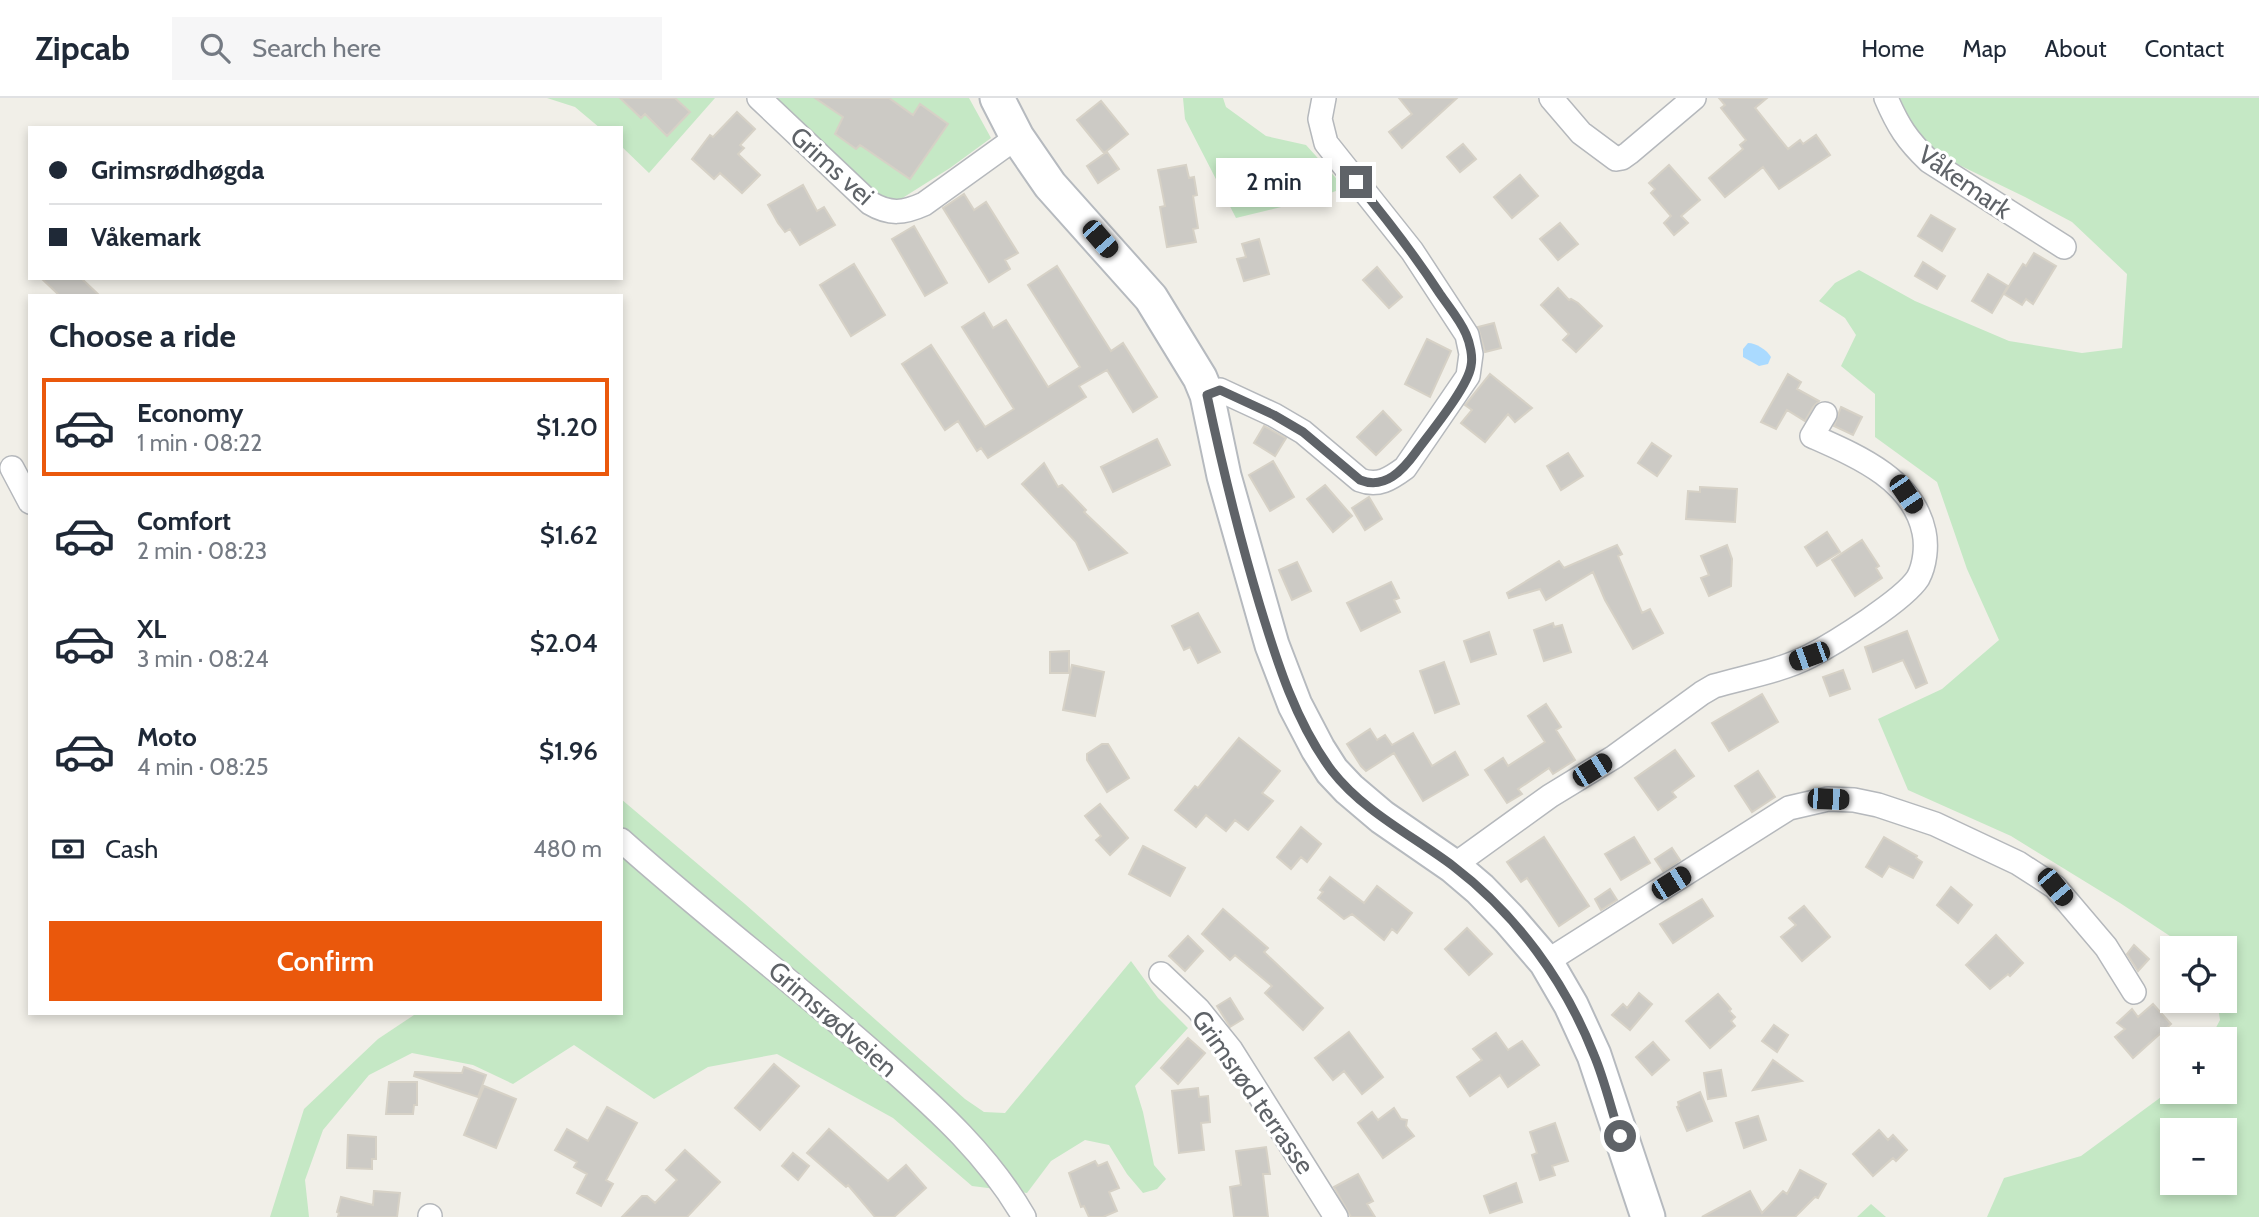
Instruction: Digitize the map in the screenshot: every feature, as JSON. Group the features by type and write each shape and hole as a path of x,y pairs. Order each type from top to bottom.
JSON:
{"main road":[{"path":"997,98 1017,137 1050,185 1151,298 1200,378 1207,395 1224,476 1272,645 1295,705 1312,738 1332,771 1349,789 1382,817 1453,866 1509,919 1546,962 1571,1005 1594,1055 1648,1217"}],"street":[{"name":"Grims vei","path":"759,98 870,203 892,212 911,210 924,204 1017,137"},
{"path":"1207,395 1220,390 1274,415 1303,432 1360,480 1378,483 1405,468 1454,401 1468,376 1472,365 1467,335 1412,251 1326,143 1320,119 1324,98"},
{"path":"1551,98 1581,132 1616,159 1629,153 1694,98"},
{"name":"Våkemark","path":"1886,98 1898,127 1929,161 2064,247"},
{"path":"1453,866 1550,796 1614,757 1702,692 1714,685 1809,656 1895,601 1918,578 1927,546 1921,516 1906,494 1886,474 1812,436 1825,414"},
{"path":"12,468 28,498"},
{"path":"1546,962 1790,808 1828,799 1854,800 1909,813 1935,824 2018,863 2055,887 2106,947 2134,992"},
{"name":"Grimsrødveien","path":"623,842 831,1014 933,1106 977,1150 1015,1200 1024,1217"},
{"name":"Grimsrød terrasse","path":"1161,974 1198,1009 1230,1050 1336,1217"}],"green space":[{"path":"547,98 715,98 649,173 623,148 623,126 598,126 575,107"},
{"path":"753,98 969,98 991,138 950,168 874,216"},
{"path":"1183,98 1223,98 1226,107 1266,136 1306,145 1345,188 1306,201 1236,218 1185,119"},
{"path":"1900,98 2259,98 2259,1217 1987,1217 2004,1178 2081,1156 2160,1098 2160,1104 2237,1104 2237,1027 2216,1027 2220,1020 2219,1013 2237,1013 2237,936 2170,936 2011,836 1908,790 1878,719 1942,689 1999,640 1967,569 1937,482 1875,437 1875,394 1841,366 1856,335 1845,318 1819,301 1835,283 1859,270 1915,301 2009,341 2082,353 2122,348 2127,274 2072,222 1922,147"},
{"path":"623,801 745,904 965,1099 984,1112 1005,1113 1131,961 1158,998 1188,1028 1135,1086 1154,1165 1166,1179 1157,1189 1143,1193 1109,1145 1085,1140 1051,1161 1027,1193 972,1186 893,1118 777,1054 708,1067 654,1099 574,1045 513,1084 473,1065 412,1053 369,1075 323,1130 305,1180 309,1217 270,1217 304,1109 378,1039 414,1015 623,1015"},
{"path":"1871,1204 1886,1217 1857,1217"}],"water":[{"path":"1748,343 1767,352 1771,357 1768,364 1759,366 1743,357 1743,349"}],"building":[{"path":"620,98 675,98 690,112 667,136 645,114 641,118"},
{"path":"815,98 889,98 913,115 920,104 948,124 910,179 860,145 856,149 835,134 843,117"},
{"path":"1399,98 1457,98 1402,148 1389,132 1412,114"},
{"path":"1719,98 1767,98 1755,108 1788,149 1800,140 1803,144 1816,135 1830,155 1779,189 1763,167 1725,197 1709,178 1743,149 1740,145 1746,140 1721,108 1725,105"},
{"path":"1101,101 1128,134 1104,153 1077,120"},
{"path":"737,112 755,129 740,145 744,148 738,154 760,175 742,193 720,173 714,179 692,159 710,135 713,137"},
{"path":"1463,144 1476,159 1460,172 1447,157"},
{"path":"1107,152 1119,169 1098,183 1087,166"},
{"path":"1186,165 1189,178 1194,177 1197,195 1193,196 1198,228 1193,229 1196,242 1167,247 1160,207 1165,206 1158,170"},
{"path":"1669,165 1700,200 1681,216 1688,223 1674,235 1664,223 1671,216 1651,193 1655,189 1649,183"},
{"path":"1520,175 1538,196 1512,218 1494,197"},
{"path":"803,185 817,211 824,207 835,225 800,245 790,229 785,232 768,205"},
{"path":"964,194 974,210 986,202 1018,253 1005,260 1010,269 989,282 943,208"},
{"path":"1931,215 1955,229 1942,251 1918,236"},
{"path":"1560,223 1578,244 1558,260 1540,239"},
{"path":"914,226 947,283 925,296 892,239"},
{"path":"1259,239 1269,274 1244,281 1237,259 1246,257 1242,244"},
{"path":"2034,253 2056,266 2033,304 2026,299 2022,305 2004,294 2023,264 2026,266"},
{"path":"1923,262 1945,276 1937,289 1915,276"},
{"path":"854,264 885,315 851,336 820,285"},
{"path":"1057,266 1111,351 1123,343 1157,397 1133,412 1107,370 1079,386 1086,397 988,458 981,448 977,451 958,421 945,430 902,364 931,345 985,427 1014,409 962,327 984,313 993,328 1006,320 1048,387 1080,367 1028,285"},
{"path":"1377,267 1402,297 1389,308 1363,280"},
{"path":"1988,274 2008,286 1992,313 1972,301"},
{"path":"43,280 83,280 98,294 58,294"},
{"path":"1558,288 1602,326 1576,352 1563,340 1569,334 1541,305"},
{"path":"1494,323 1501,348 1485,352 1478,327"},
{"path":"1427,339 1451,351 1430,397 1405,384"},
{"path":"1490,374 1532,408 1515,422 1508,414 1485,442 1461,423 1472,410 1465,405"},
{"path":"1788,374 1801,382 1797,389 1819,401 1805,421 1787,410 1776,429 1761,422"},
{"path":"1841,407 1862,417 1853,435 1834,426"},
{"path":"1383,411 1401,430 1376,455 1357,437"},
{"path":"1264,426 1286,438 1275,456 1254,443"},
{"path":"1157,439 1170,465 1113,492 1101,467"},
{"path":"1652,443 1671,456 1657,476 1638,463"},
{"path":"1568,453 1583,476 1561,490 1547,466"},
{"path":"1273,461 1294,497 1270,511 1249,475"},
{"path":"1044,463 1058,487 1062,485 1086,510 1084,512 1127,553 1089,570 1076,542 1022,484"},
{"path":"1325,485 1352,516 1333,532 1307,499"},
{"path":"1700,487 1737,489 1735,522 1686,519 1688,491 1700,492"},
{"path":"1369,497 1382,519 1365,530 1352,508"},
{"path":"1827,532 1840,552 1817,566 1805,547"},
{"path":"1862,540 1879,566 1876,568 1882,578 1855,596 1832,560"},
{"path":"1617,545 1622,554 1618,556 1642,613 1650,609 1663,633 1633,649 1605,600 1593,572 1546,600 1540,589 1509,598 1507,593 1559,561 1564,568"},
{"path":"1727,545 1732,559 1731,586 1709,596 1701,578 1709,575 1701,556"},
{"path":"1297,562 1311,591 1292,600 1279,570"},
{"path":"1391,582 1399,598 1394,600 1400,612 1361,631 1347,603"},
{"path":"1198,613 1220,652 1198,663 1190,647 1184,650 1172,626"},
{"path":"1553,623 1554,627 1562,625 1571,652 1544,661 1534,630"},
{"path":"1907,631 1927,683 1916,688 1903,660 1873,672 1865,647"},
{"path":"1489,632 1496,654 1471,662 1464,641"},
{"path":"1069,651 1069,673 1050,673 1050,652"},
{"path":"1444,662 1459,704 1435,713 1420,671"},
{"path":"1072,665 1104,672 1095,716 1063,710"},
{"path":"1843,670 1850,689 1830,696 1823,677"},
{"path":"1762,694 1778,722 1729,751 1712,723"},
{"path":"1546,704 1561,727 1556,730 1575,760 1553,774 1549,768 1518,789 1522,794 1507,803 1485,770 1503,758 1508,766 1545,742 1528,716"},
{"path":"1370,729 1377,740 1385,735 1392,745 1413,733 1432,766 1455,752 1468,775 1423,801 1394,753 1366,771 1361,766 1347,744"},
{"path":"1239,738 1280,771 1262,793 1273,801 1248,830 1235,820 1226,831 1206,815 1196,827 1175,810 1195,786 1198,788"},
{"path":"1102,744 1108,744 1129,778 1107,792 1087,760 1087,754"},
{"path":"1675,750 1694,776 1672,792 1676,797 1658,810 1635,778"},
{"path":"1758,771 1775,797 1752,812 1735,786"},
{"path":"1100,804 1128,838 1110,855 1096,840 1101,836 1085,816"},
{"path":"1301,827 1321,844 1307,862 1301,857 1291,869 1277,857"},
{"path":"1544,837 1589,906 1559,926 1527,878 1521,882 1507,862"},
{"path":"1634,837 1650,863 1621,880 1605,854"},
{"path":"1884,837 1917,856 1922,862 1913,878 1889,866 1882,877 1866,867"},
{"path":"1143,846 1185,868 1170,896 1129,874"},
{"path":"1672,848 1680,860 1663,871 1655,859"},
{"path":"1330,877 1364,903 1377,886 1412,913 1397,933 1392,929 1384,940 1352,914 1344,919 1318,898 1323,892 1320,890"},
{"path":"1951,887 1972,905 1958,923 1937,905"},
{"path":"1610,889 1617,900 1601,910 1595,899"},
{"path":"1702,899 1713,916 1673,943 1660,924"},
{"path":"1804,906 1830,937 1802,961 1781,937 1796,925 1789,918"},
{"path":"1223,909 1268,948 1264,952 1323,1008 1303,1030 1265,993 1272,986 1235,955 1230,960 1202,934"},
{"path":"1467,928 1492,954 1469,975 1445,949"},
{"path":"1996,935 2023,963 2010,976 2008,974 1990,989 1966,965"},
{"path":"1188,936 1203,951 1185,971 1169,956"},
{"path":"2134,945 2149,959 2138,971 2127,954"},
{"path":"1639,993 1652,1004 1630,1030 1612,1015 1623,1004 1627,1008"},
{"path":"1718,994 1731,1009 1729,1011 1735,1017 1731,1021 1735,1026 1710,1048 1686,1021"},
{"path":"1230,998 1243,1019 1230,1027 1217,1006"},
{"path":"2153,1004 2171,1024 2160,1027 2160,1034 2133,1058 2115,1037 2125,1029 2117,1023 2132,1009 2138,1017"},
{"path":"1774,1025 1788,1035 1777,1052 1762,1041"},
{"path":"1349,1032 1383,1077 1362,1094 1344,1071 1333,1080 1315,1058"},
{"path":"1496,1033 1508,1050 1522,1041 1539,1065 1508,1087 1500,1075 1470,1096 1457,1077 1482,1060 1473,1049"},
{"path":"1188,1038 1205,1053 1178,1084 1161,1068"},
{"path":"1653,1042 1669,1060 1652,1075 1636,1057"},
{"path":"1773,1060 1802,1081 1753,1090"},
{"path":"774,1064 799,1086 760,1130 735,1108"},
{"path":"464,1067 486,1075 478,1097 414,1076 415,1072 462,1073"},
{"path":"1721,1070 1726,1096 1708,1099 1704,1073"},
{"path":"389,1082 417,1082 417,1105 414,1105 413,1114 386,1114"},
{"path":"484,1086 516,1099 496,1148 464,1135"},
{"path":"1198,1088 1199,1097 1208,1096 1210,1122 1201,1123 1204,1150 1179,1153 1172,1091"},
{"path":"1700,1092 1712,1121 1687,1131 1677,1107 1678,1102"},
{"path":"607,1107 637,1123 606,1180 613,1184 601,1206 577,1193 587,1174 574,1167 577,1162 555,1150 567,1129 588,1141"},
{"path":"1394,1108 1401,1119 1407,1120 1406,1126 1414,1136 1383,1158 1358,1123 1372,1112 1378,1120"},
{"path":"1758,1116 1766,1140 1744,1148 1736,1123"},
{"path":"1555,1123 1568,1161 1552,1166 1555,1175 1540,1180 1532,1155 1537,1153 1530,1132"},
{"path":"829,1129 888,1181 906,1165 926,1188 894,1217 875,1217 848,1185 846,1187 807,1153"},
{"path":"1879,1130 1888,1140 1893,1135 1907,1150 1896,1161 1893,1158 1873,1176 1853,1154"},
{"path":"348,1135 376,1137 376,1159 372,1159 372,1169 347,1168"},
{"path":"1266,1147 1270,1174 1263,1174 1268,1217 1234,1217 1230,1187 1241,1185 1236,1151"},
{"path":"685,1150 720,1182 687,1217 622,1217 642,1196 647,1196 655,1203 677,1180 666,1170"},
{"path":"793,1153 809,1166 798,1180 782,1166"},
{"path":"1095,1161 1098,1166 1107,1162 1119,1188 1109,1192 1117,1211 1103,1217 1089,1217 1084,1206 1081,1207 1069,1173"},
{"path":"1800,1170 1826,1184 1818,1198 1815,1197 1795,1217 1702,1217 1750,1191 1762,1213 1783,1191 1787,1194"},
{"path":"1358,1174 1373,1201 1367,1204 1375,1217 1351,1217 1334,1187"},
{"path":"1516,1183 1522,1202 1490,1213 1484,1196"},
{"path":"374,1191 400,1193 397,1217 338,1217 341,1197 373,1205"}],"route":[{"path":"1356,182 1412,251 1467,335 1472,365 1454,401 1405,468 1378,483 1360,480 1303,432 1274,415 1220,390 1207,395 1224,476 1243,547 1286,683 1318,749 1332,771 1382,817 1453,866 1480,889 1546,962 1571,1005 1594,1055 1620,1136"}]}
